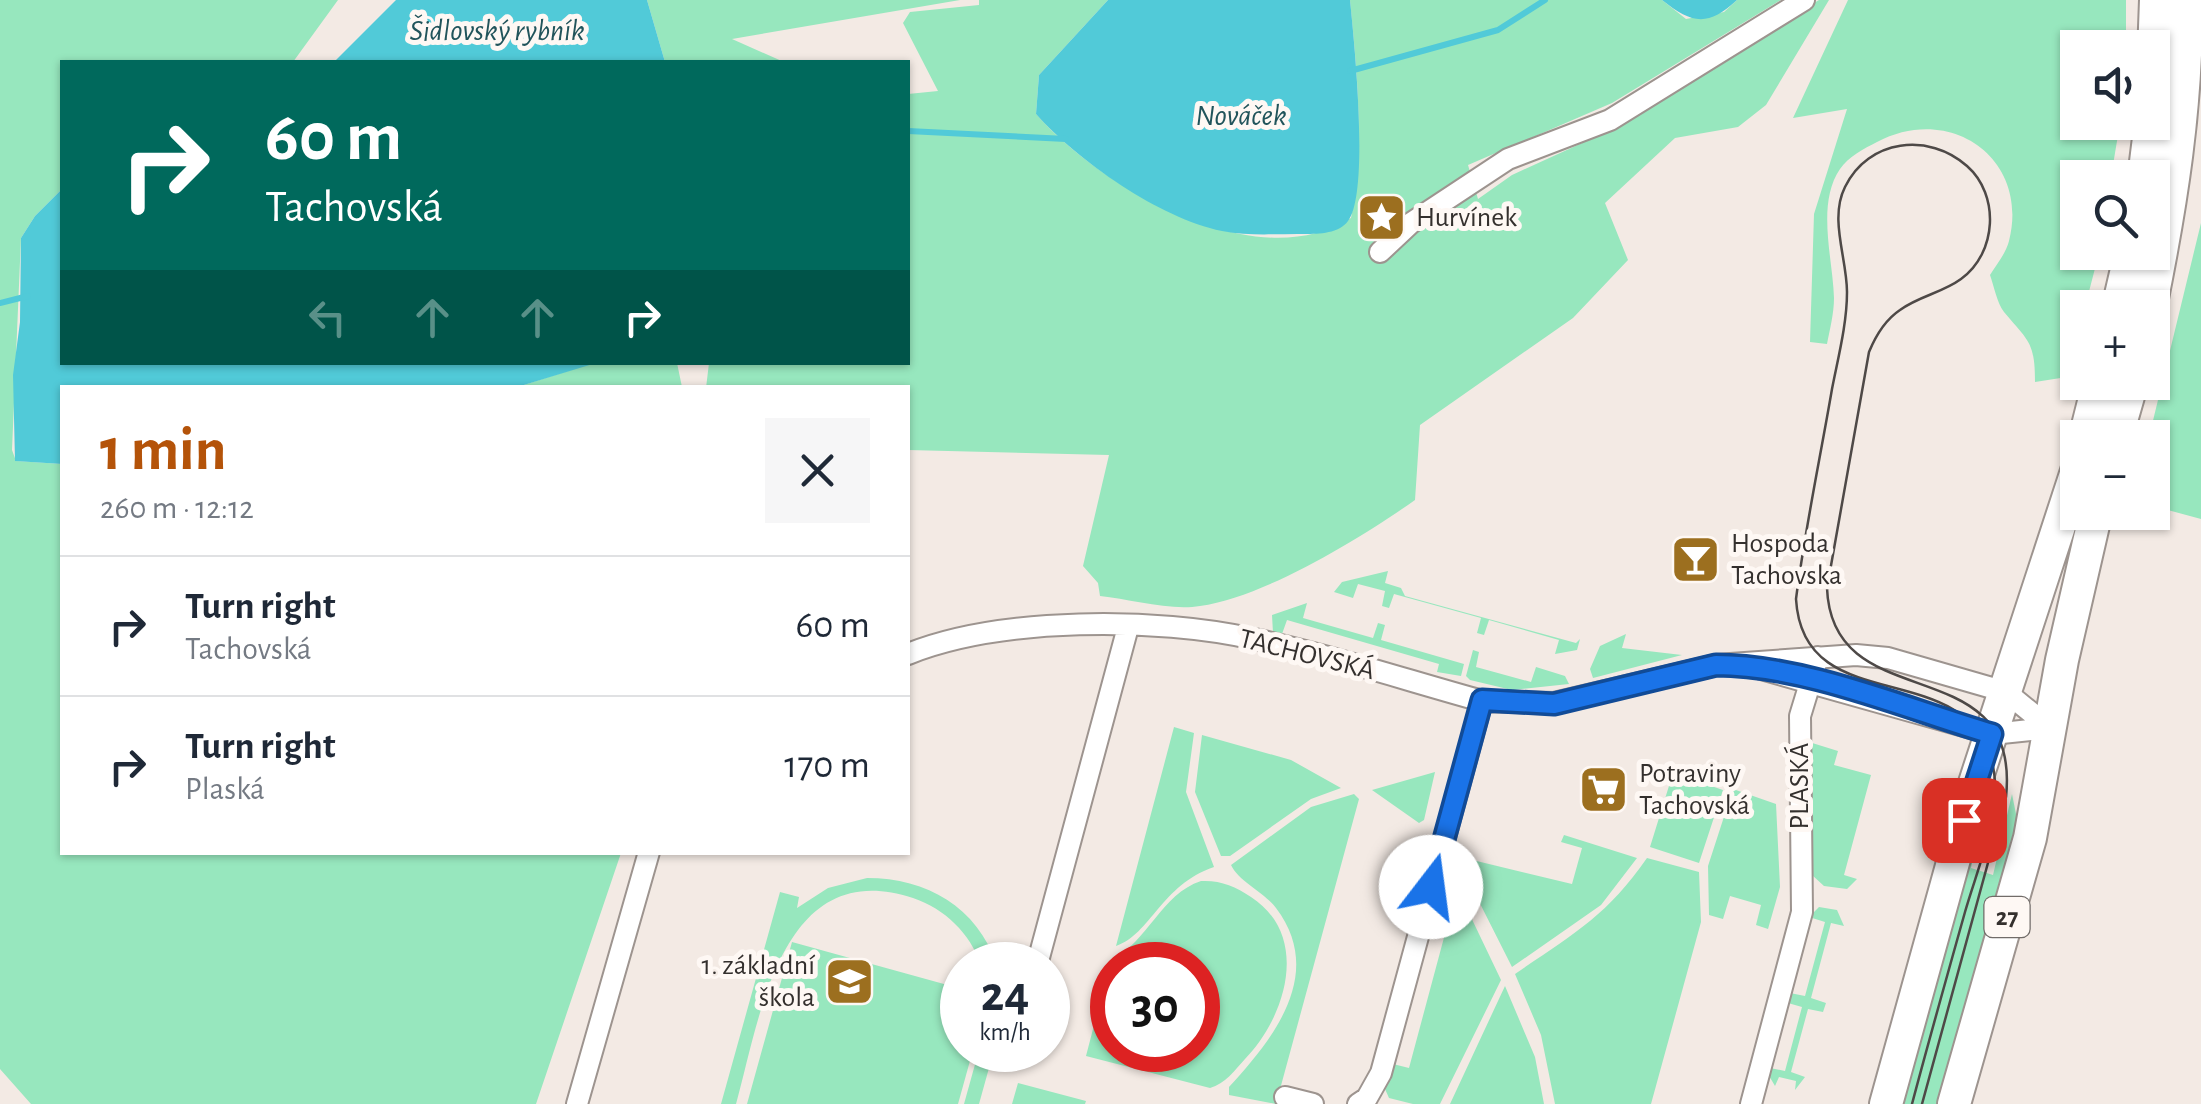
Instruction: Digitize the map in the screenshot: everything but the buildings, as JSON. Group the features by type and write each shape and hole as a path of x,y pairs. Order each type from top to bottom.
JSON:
{"main road":[{"path":"2155,30 2156,0"},
{"path":"2154,290 2171,207 2182,116 2186,0"},
{"name":"27","path":"1886,1104 1992,734 2060,524"},
{"name":"27","path":"1954,1104 2030,838 2092,530"}],"street":[{"path":"1380,252 1411,223 1508,159 1610,120 1804,0"},
{"path":"1042,942 1128,627"},
{"name":"TACHOVSKÁ","path":"910,653 993,632 1128,627 1252,638 1482,700 1554,704 1692,669 1818,656"},
{"path":"1818,656 1888,658 2006,692 2050,728"},
{"name":"PLASKÁ","path":"1751,1104 1802,912 1800,716 1818,656"},
{"name":"TACHOVSKÁ","path":"1743,665 1808,679 1992,734"},
{"path":"1358,1104 1367,1098 1381,1072 1482,700"},
{"path":"1992,734 2050,728"},
{"path":"577,1104 649,855"},
{"path":"1285,1096 1313,1104"}],"green space":[{"path":"0,0 338,0 294,60 60,60 60,191 35,216 21,238 12,450 16,461 60,464 60,855 620,855 536,1104 31,1104 0,1069"},
{"path":"647,0 960,0 732,39 779,60 664,60"},
{"path":"979,0 1108,0 1039,75 1036,114 1091,164 1163,208 1202,224 1280,238 1316,233 1351,218 1359,136 1350,0 1662,0 1686,19 1724,12 1737,0 1781,0 1612,103 1468,165 1478,199 1512,175 1626,123 1695,74 1819,0 1829,0 1766,105 1738,127 1675,138 1605,203 1628,260 1573,318 1420,425 1415,500 1282,579 1226,600 1188,607 1100,596 1098,583 1083,566 1109,455 910,450 910,385 706,385 709,365 910,365 910,94 938,91 903,23 910,12 979,5"},
{"path":"1848,0 2126,0 2126,30 2060,30 2060,140 2117,140 2114,160 2060,160 2060,270 2095,270 2089,290 2060,290 2060,378 2035,382 2029,342 1999,304 1990,275 2009,241 2012,211 2008,185 1996,163 1978,146 1956,134 1931,129 1904,132 1877,142 1840,169 1827,215 1834,298 1832,321 1827,344 1810,342 1814,214 1847,109 1793,118"},
{"path":"2201,223 2201,519 2170,511 2170,420 2153,420 2158,400 2170,400 2170,351"},
{"path":"587,365 677,365 682,385 523,385"},
{"path":"1388,571 1385,583 1401,588 1405,596 1576,643 1580,639 1577,650 1555,654 1559,640 1489,620 1484,635 1477,633 1481,618 1394,594 1389,608 1382,606 1385,591 1358,584 1353,598 1334,592 1342,582"},
{"path":"1307,603 1303,618 1373,638 1378,623 1385,625 1381,640 1464,664 1461,676 1437,672 1439,664 1287,620 1282,634 1273,633 1272,615"},
{"path":"1626,634 1622,648 1682,655 1593,678 1590,669 1600,646"},
{"path":"1473,650 1479,652 1476,667 1531,682 1536,667 1565,676 1569,684 1512,690 1470,680 1466,676"},
{"path":"1174,727 1194,733 1186,792 1214,867 1181,885 1139,931 1128,940 1117,942"},
{"path":"1202,735 1291,760 1341,788 1311,799 1230,856 1221,856 1195,792"},
{"path":"1809,742 1838,751 1834,765 1871,775 1844,875 1857,879 1847,889 1824,886 1812,875"},
{"path":"1435,772 1424,820 1419,823 1372,790"},
{"path":"1673,773 1723,790 1699,863 1650,847"},
{"path":"1733,789 1776,804 1780,887 1768,929 1756,925 1761,905 1730,896 1723,919 1709,915 1708,866"},
{"path":"1354,794 1359,799 1276,1104 1229,1095 1229,1087 1262,1048 1288,1004 1295,981 1296,957 1290,933 1276,908 1231,865 1311,807"},
{"path":"2012,794 2017,819 1939,1104 1900,1104 1986,799 1971,868 1993,875"},
{"path":"1564,835 1637,858 1601,905 1512,967 1456,856 1572,884 1582,848 1561,842"},
{"path":"1647,858 1699,872 1701,922 1651,1104 1555,1104 1541,1035 1515,974 1603,910"},
{"path":"1446,865 1501,980 1440,1104 1413,1104 1389,1098 1385,1089 1393,1064 1409,1068 1453,904 1437,899"},
{"path":"867,878 910,883 963,912 986,942 969,942 936,909 913,898 868,891 833,900 805,921 784,952 755,1029 736,1104 721,1104 780,892 799,897 797,908 828,888"},
{"path":"1201,881 1233,887 1270,913 1286,954 1286,977 1272,1021 1233,1072 1210,1088 1148,1072 1220,1072 1220,942 1135,942 1175,896"},
{"path":"1819,907 1837,910 1844,926 1831,923 1811,998 1826,1003 1823,1012 1808,1009 1791,1072 1805,1077 1795,1090 1796,1081 1779,1077 1775,1086 1768,1074 1770,1068 1785,1071 1802,1007 1788,1003 1790,993 1805,996 1825,922 1809,917"},
{"path":"792,942 940,983 940,1072 967,1072 958,1104 747,1104"},
{"path":"1505,986 1535,1057 1544,1104 1450,1104"},
{"path":"973,1072 988,1072 979,1104 964,1104"},
{"path":"1018,1083 1086,1101 1012,1104"}],"water":[{"name":"Šidlovský rybník","path":"396,0 647,0 664,60 336,60"},
{"name":"Nováček","path":"1108,0 1350,0 1359,149 1355,205 1344,226 1311,234 1241,234 1198,224 1121,185 1053,132 1036,114 1039,75"},
{"path":"1662,0 1737,0 1717,15 1700,19 1682,14"},
{"path":"60,191 60,365 589,365 524,385 60,385 60,464 15,461 13,375 20,322 21,238 35,216"}],"waterway":[{"path":"1350,71 1498,30 1545,0"},
{"path":"910,131 1066,139"},
{"path":"0,303 28,296"}],"tram line":[{"path":"1912,1104 1988,837 1995,799 1992,762 1976,729 1951,708 1854,676 1826,661 1805,637 1796,599 1845,316 1847,292 1840,199 1855,171 1868,159 1884,150 1918,145 1952,155 1978,178 1989,208 1987,239 1973,268 1946,288 1895,314 1869,352 1827,588 1837,629 1859,655 1958,699 1985,719 2003,750 2006,797 1922,1104"}],"place":[{"name":"Hurvínek","path":"1381,218"},
{"name":"Hospoda Tachovska","path":"1696,560"},
{"name":"Potraviny Tachovská","path":"1604,790"},
{"name":"1. základní škola","path":"850,982"}],"route":[{"path":"1431,887 1482,700 1554,704 1716,665 1743,665 1808,679 1992,734 1964,820"}]}
